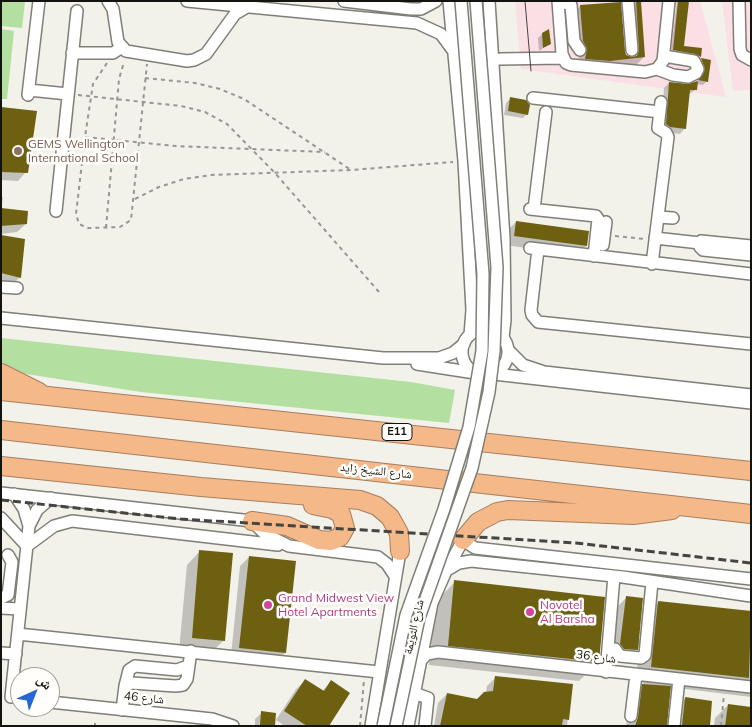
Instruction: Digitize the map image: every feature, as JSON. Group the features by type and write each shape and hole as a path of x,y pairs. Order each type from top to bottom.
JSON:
{"highway":[{"path":"1,373 24,383 43,395"},
{"name":"E11","path":"1,391 519,444 751,471"},
{"name":"شارع الشيخ زايد","path":"1,430 751,514"},
{"path":"1,466 369,502 390,517 398,533 400,551"},
{"path":"201,487 332,508 344,518 345,528 340,537 326,542 287,526 252,522"},
{"path":"464,540 478,522 498,512 508,510 633,515 660,512 686,506"}],"street":[{"path":"39,1 28,92 68,94"},
{"path":"108,1 113,9 116,36 127,51"},
{"path":"187,1 417,24 441,34 453,50"},
{"path":"344,1 420,9 436,1"},
{"path":"449,1 464,161 472,310 463,358 475,373"},
{"path":"383,726 406,615 444,509 469,427 482,351 483,274 462,1"},
{"path":"396,726 419,618 472,468 489,392 494,351 497,267 476,1"},
{"path":"489,1 499,158 505,320 503,338 508,350 523,365 544,372 751,395"},
{"path":"496,1 503,120 499,158"},
{"path":"563,58 558,1 571,5 575,44 580,50"},
{"path":"628,1 632,50"},
{"path":"657,69 664,56 669,1"},
{"path":"739,1 740,49 742,55 751,60"},
{"path":"72,53 127,51 187,61 200,58 206,54 235,14 245,8"},
{"path":"56,210 77,11"},
{"path":"500,59 563,58 571,65 645,72 657,69 673,76 688,76 696,73 698,69 694,61 664,56"},
{"path":"533,98 660,107 658,128 666,133 668,137 652,264"},
{"path":"546,112 532,209 596,216 598,219 597,257"},
{"path":"658,216 673,218"},
{"path":"597,257 606,222"},
{"path":"655,239 700,243 701,240 751,246"},
{"path":"700,243 700,248 703,250 751,255"},
{"path":"751,274 534,249 531,310 534,319 538,322 751,344"},
{"path":"1,286 17,288"},
{"path":"1,318 383,358 488,375 494,374 751,403"},
{"path":"383,358 439,358 453,353 467,340 487,330 503,338"},
{"path":"494,374 503,367 508,350"},
{"path":"1,492 252,522 265,534 289,546"},
{"path":"14,494 24,509 29,526"},
{"path":"14,667 29,526 37,510 51,498"},
{"path":"99,504 114,525"},
{"path":"1,518 27,546"},
{"path":"27,546 62,522 72,521 378,557 387,564 395,576"},
{"path":"464,540 469,545 478,549 751,579"},
{"name":"شارع الثويمة","path":"408,726 432,603 446,571 464,540"},
{"name":"شارع الثويمة","path":"370,726 400,551"},
{"path":"1,598 8,595 12,562 4,553"},
{"path":"446,571 459,563 471,561 614,576 751,596"},
{"path":"606,672 614,576"},
{"path":"614,649 622,656 641,658 645,655 652,582"},
{"path":"1,608 20,609"},
{"path":"18,634 379,672"},
{"path":"425,638 429,646 438,652"},
{"path":"126,686 134,682 180,686 187,679 191,651"},
{"path":"420,661 427,654 438,652"},
{"name":"شارع 36","path":"438,652 751,687"},
{"path":"1,653 16,654"},
{"path":"122,710 129,670 135,666 177,670 188,666"},
{"path":"631,716 636,675"},
{"path":"674,726 679,680"},
{"path":"414,692 428,698 425,726"},
{"name":"شارع 46","path":"60,703 212,719 233,726"}],"path":[{"path":"127,51 115,57 102,69 93,84 85,137 77,220 83,227 106,228 126,224 134,213 148,56"},
{"path":"106,228 120,69 127,51"},
{"path":"146,78 220,89 244,98 351,170"},
{"path":"68,94 180,106 205,112 227,124 275,172 379,292"},
{"path":"85,137 140,142 325,152"},
{"path":"135,199 159,187 184,179 211,175 351,170 464,161"},
{"path":"604,235 655,239"},
{"path":"357,670 357,676 362,678 365,683 360,726"},
{"path":"720,726 724,684"}],"shaded area":[{"path":"515,1 700,1 726,97 521,69"},
{"path":"722,1 751,1 751,90 733,91"}],"green space":[{"path":"1,1 25,1 22,28 1,26"},
{"path":"1,29 14,31 7,99 1,99"},
{"path":"1,338 411,382 455,390 449,423 141,392 1,370"}],"building":[{"path":"636,1 641,1 645,57 610,61 585,59 587,49 583,41 580,5 621,2 625,51 626,55 632,57 637,56 639,50"},
{"path":"678,1 689,1 684,46 702,48 701,57 673,50"},
{"path":"549,29 551,44 543,48 542,33"},
{"path":"701,58 711,60 708,82 698,80 705,69"},
{"path":"698,81 697,90 690,90 686,129 670,127 666,124 669,82 688,84"},
{"path":"510,97 526,100 530,105 528,115 508,111"},
{"path":"1,107 37,111 28,173 1,172"},
{"path":"1,208 28,211 27,224 1,226"},
{"path":"516,221 589,231 587,246 514,236"},
{"path":"1,235 25,239 21,278 1,273"},
{"path":"199,550 233,553 225,641 192,638"},
{"name":"Grand Midwest View Hotel Apartments","path":"249,556 296,561 286,653 239,648"},
{"name":"Novotel Al Barsha","path":"454,580 605,597 599,662 448,646"},
{"path":"626,596 643,598 638,650 624,649 620,644"},
{"path":"658,601 751,611 749,678 651,667"},
{"path":"495,676 573,684 569,720 563,719 562,726 440,726 447,693 477,699 484,692 493,691"},
{"path":"305,679 324,691 331,680 350,693 329,726 307,726 284,711"},
{"path":"642,684 671,686 667,726 635,726"},
{"path":"685,697 712,701 710,726 682,726"},
{"path":"728,704 751,707 751,726 725,726"},
{"path":"261,711 276,713 275,726 260,726"}],"tram line":[{"path":"525,1 531,71"}],"railway":[{"path":"1,500 181,519 576,543 751,563"}],"place":[{"name":"GEMS Wellington International School","path":"18,151"},
{"name":"Grand Midwest View Hotel Apartments","path":"268,605"},
{"name":"Novotel Al Barsha","path":"530,612"}]}
